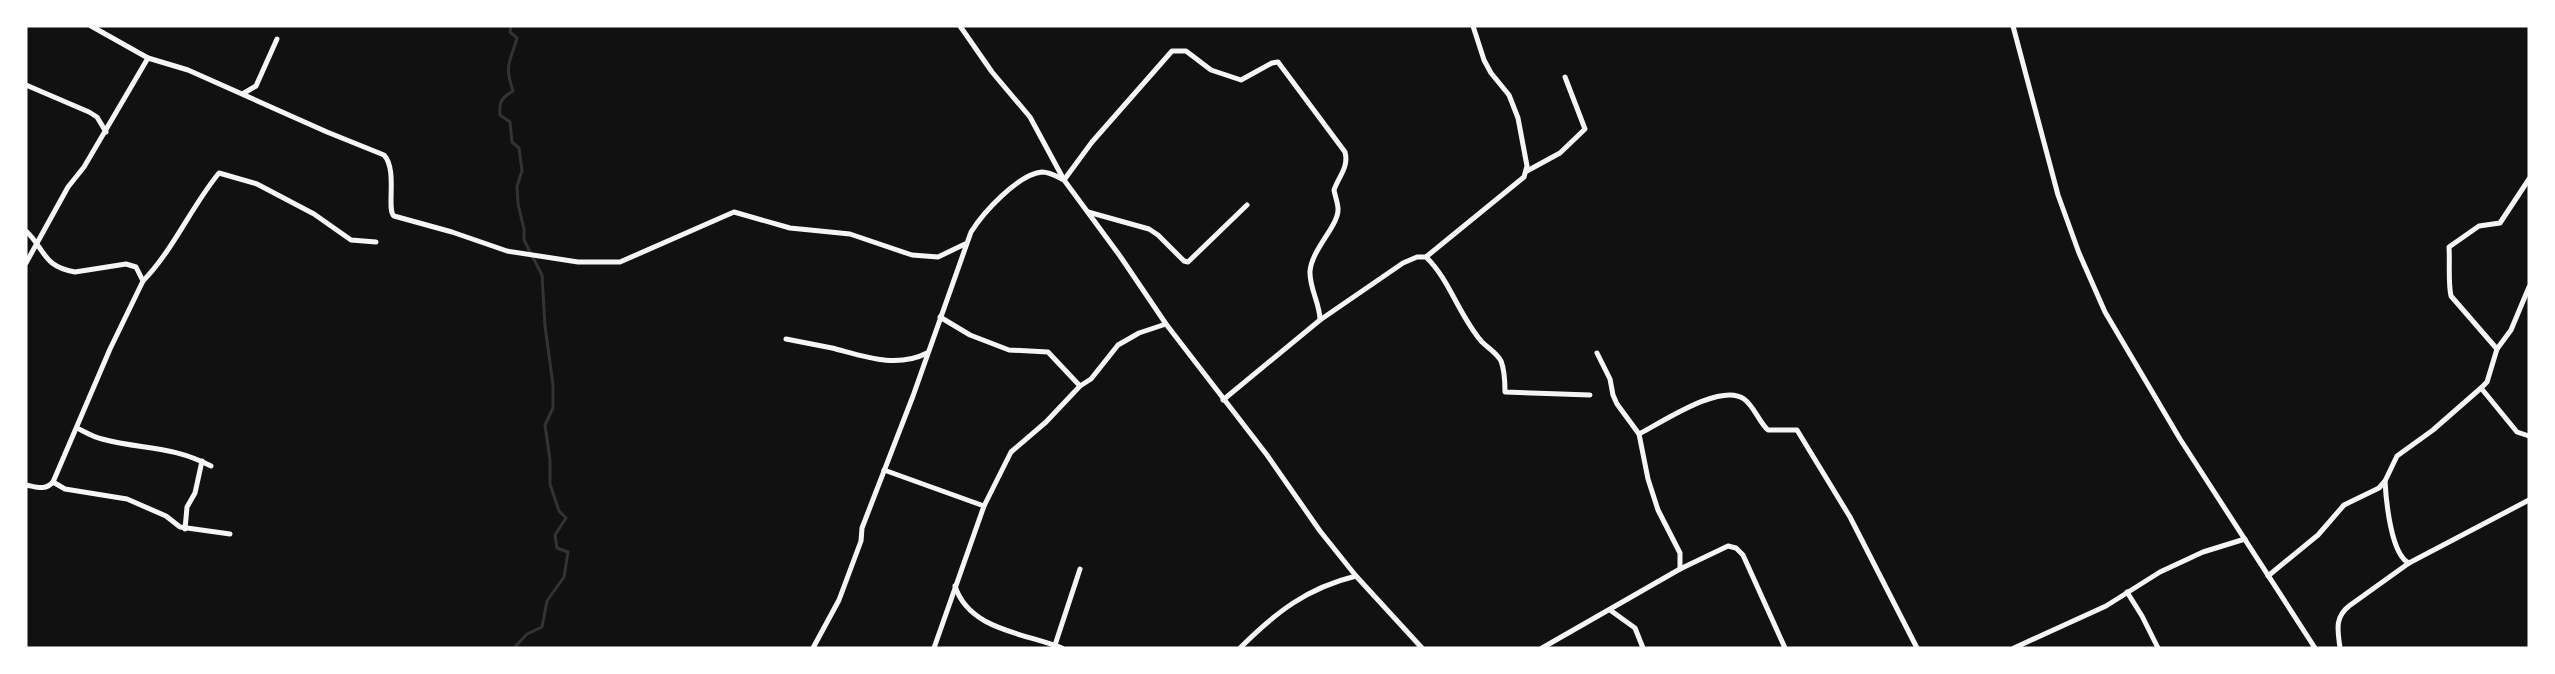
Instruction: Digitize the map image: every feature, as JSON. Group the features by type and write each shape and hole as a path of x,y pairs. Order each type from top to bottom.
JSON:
{"street":[{"path":"91,26 148,58 188,70 244,93 327,132 384,155 388,159 393,188 391,214 507,251 578,262 620,262 734,212 790,228 850,234 912,255 938,257 966,244"},
{"path":"960,26 986,64 1030,117 1064,180 1166,324 1267,455 1320,531 1356,576 1422,648"},
{"path":"1472,26 1484,60 1512,100 1518,118 1527,171"},
{"path":"2013,26 2058,194 2079,253 2105,312 2180,439 2315,648"},
{"path":"244,93 256,86 277,39"},
{"path":"1064,180 1092,142 1172,50 1186,51 1211,70 1241,80 1272,63 1278,62 1345,152 1347,160 1334,190 1338,208 1337,216 1312,262 1311,282 1320,310 1320,320"},
{"path":"26,264 68,187 84,168 148,58"},
{"path":"1223,400 1320,320 1404,263 1417,257 1426,257 1495,198 1519,183 1527,171 1560,153 1585,129 1565,77"},
{"path":"26,85 89,112 97,117 106,132"},
{"path":"813,648 839,600 861,541 862,528 971,232 982,216 1029,175 1049,172 1064,180"},
{"path":"26,485 42,488 48,487 53,482 110,349 143,281 160,264 189,213 219,173 257,184 314,214 352,240 376,242"},
{"path":"2497,349 2451,296 2449,286 2451,276 2449,248 2479,226 2500,223 2529,179"},
{"path":"1087,212 1149,229 1158,234 1184,261 1188,262 1247,205"},
{"path":"26,231 39,243 42,255 48,261 67,270 75,272 126,264 136,267 143,281"},
{"path":"1426,257 1439,272 1452,297 1477,336 1500,359 1505,379 1505,392 1590,395"},
{"path":"2268,576 2318,535 2344,506 2379,488 2385,481 2397,456 2433,430 2481,388 2490,375 2497,349 2511,330 2529,287"},
{"path":"940,317 970,335 1010,350 1048,352 1080,386"},
{"path":"934,648 984,506 1011,452 1046,422 1080,386 1091,379 1127,338 1166,324"},
{"path":"786,339 832,348 869,359 906,360 927,353"},
{"path":"1598,353 1610,379 1617,404 1639,434 1648,479 1658,510 1680,553 1680,569"},
{"path":"2481,388 2517,432 2529,436"},
{"path":"1639,434 1715,396 1733,396 1744,399 1768,430 1797,430 1850,516 1918,648"},
{"path":"77,428 100,439 177,451 211,466"},
{"path":"185,528 187,507 195,493 202,461"},
{"path":"884,470 984,506"},
{"path":"2385,481 2387,503 2399,554 2409,564"},
{"path":"53,482 65,489 127,499 166,516 185,528 230,534"},
{"path":"2340,648 2337,621 2341,612 2409,564 2529,500"},
{"path":"2014,648 2022,646 2106,606 2160,572 2202,552 2244,539"},
{"path":"1542,648 1680,569 1716,550 1728,546 1736,548 1743,555 1785,648"},
{"path":"1055,645 1080,568"},
{"path":"1240,648 1262,625 1293,602 1321,586 1356,576"},
{"path":"955,586 960,600 975,616 993,625 1062,648"},
{"path":"2126,592 2158,648"},
{"path":"1610,610 1635,628 1643,648"}],"waterway":[{"path":"511,26 510,32 517,38 508,69 513,91 502,101 500,115 510,122 512,142 519,148 522,171 517,186 524,240 542,275 545,326 553,385 553,408 545,425 550,460 550,484 559,511 566,518 555,535 557,548 568,552 564,577 547,601 542,627 527,634 514,648"}]}
